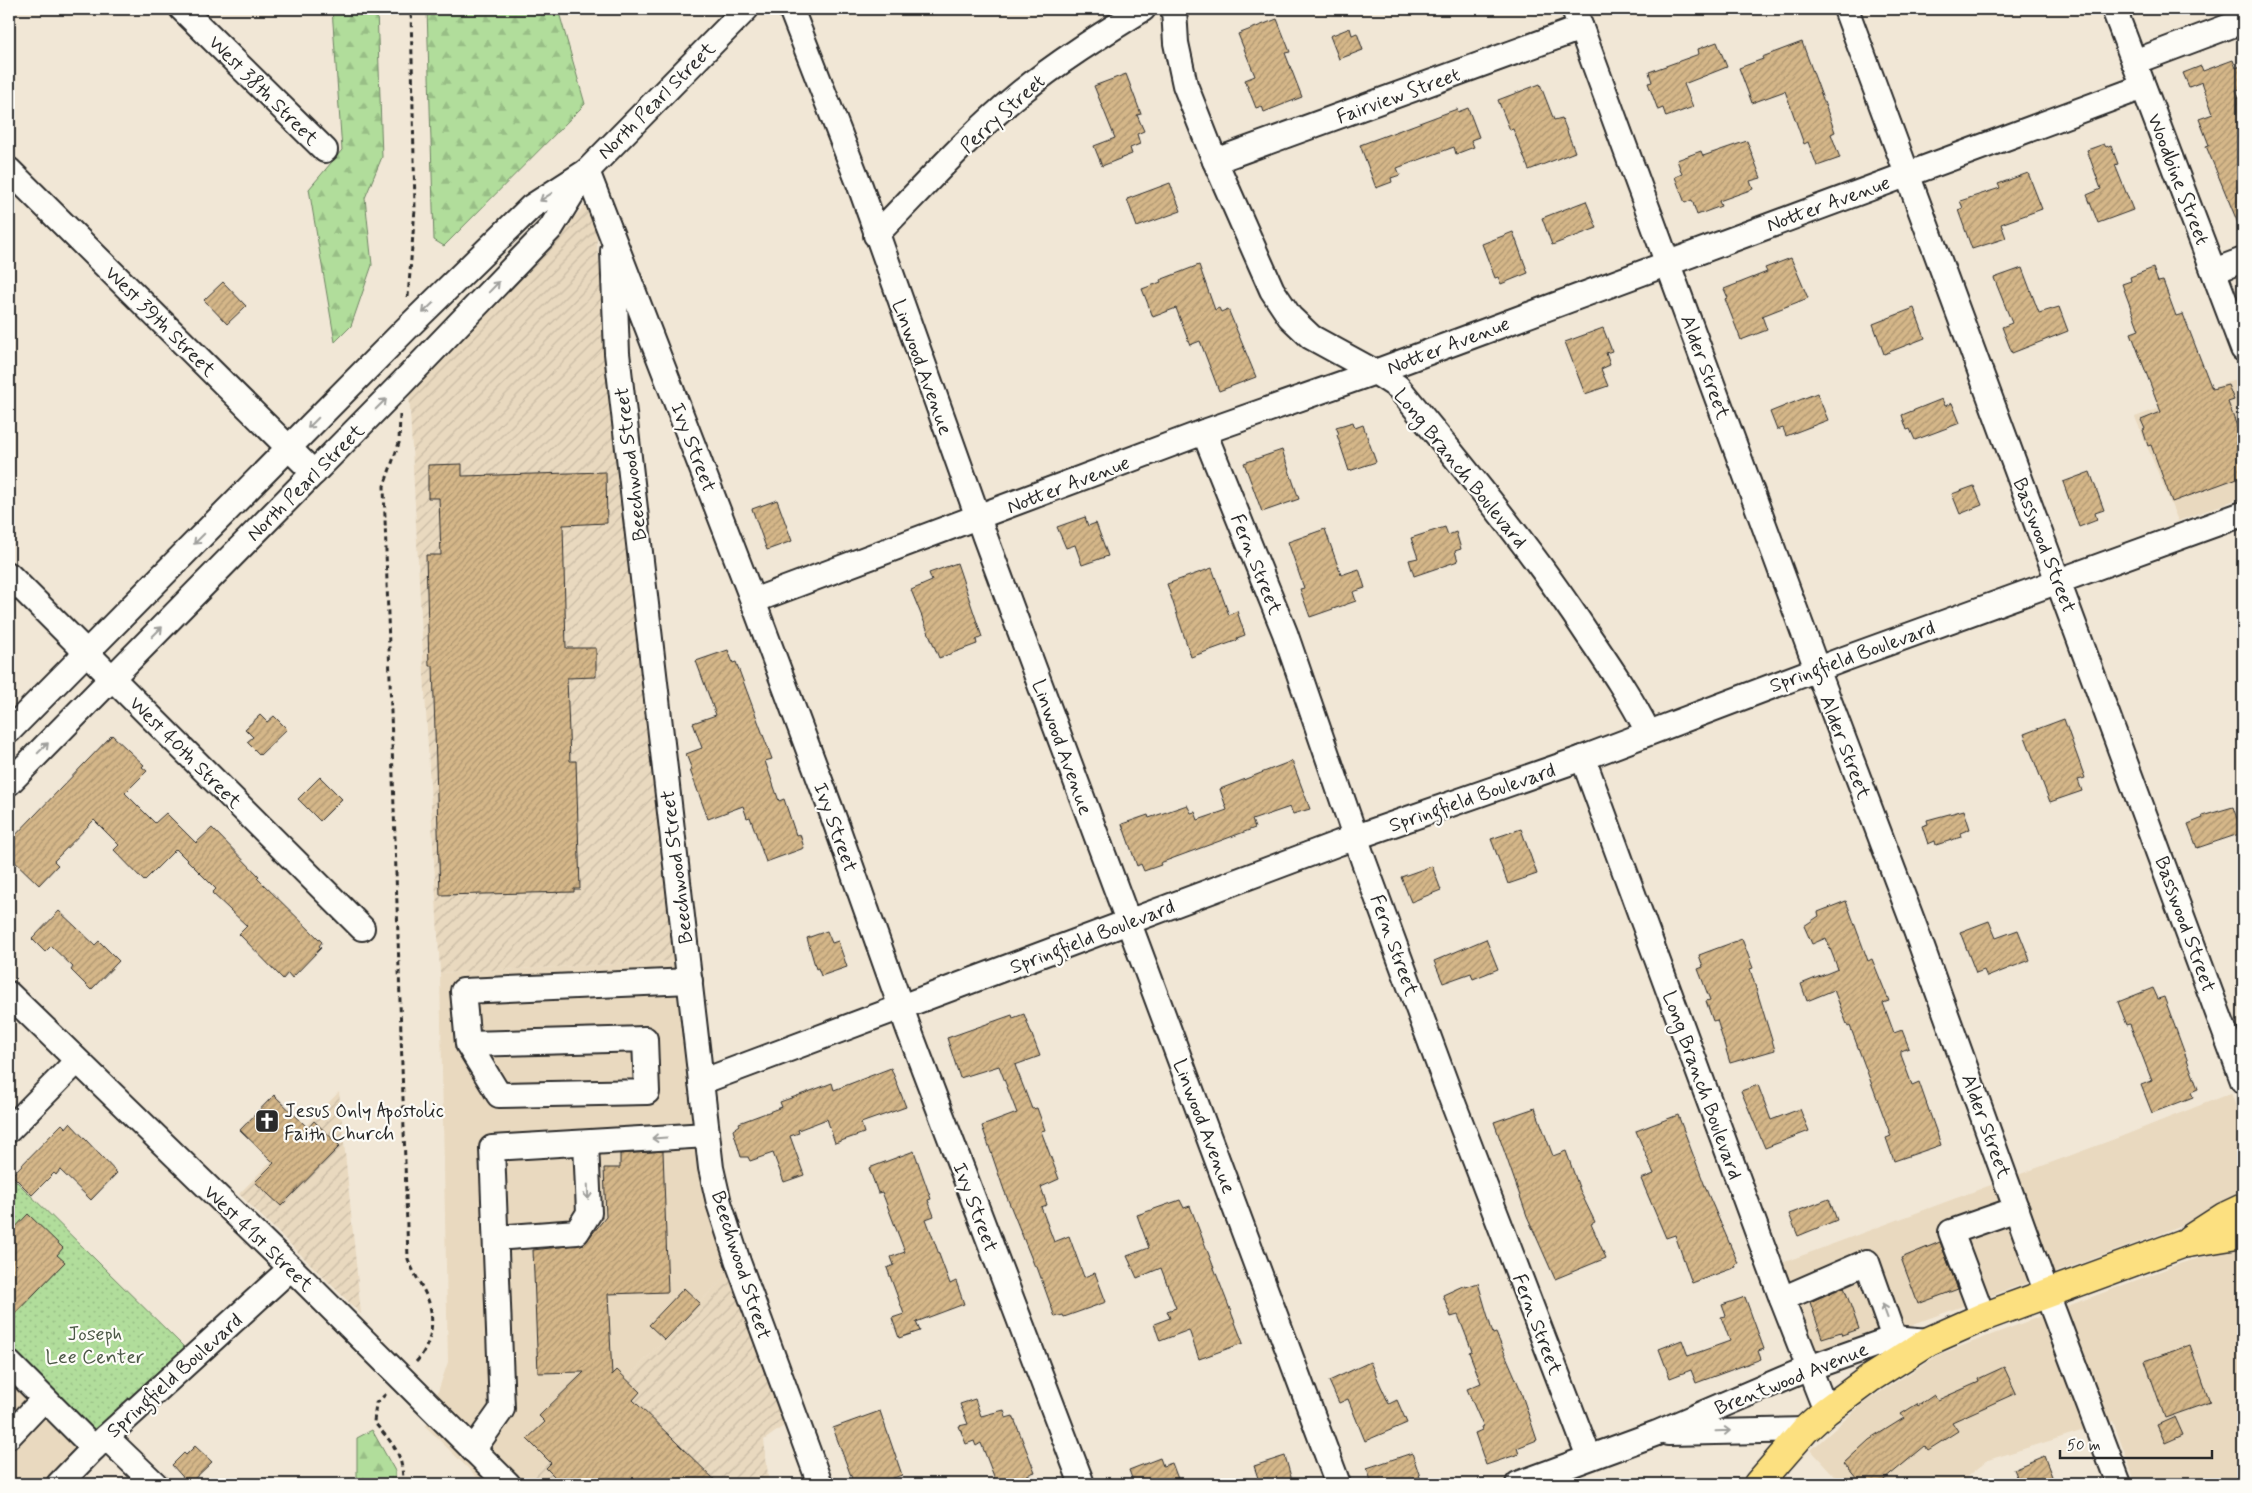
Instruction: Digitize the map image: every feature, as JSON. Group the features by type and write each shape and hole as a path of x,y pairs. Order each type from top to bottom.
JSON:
{"main road":[{"name":"Brentwood Avenue","path":"2182,1244 2224,1217 2243,1208"},
{"name":"Brentwood Avenue","path":"1805,1430 1826,1411 1869,1379 1900,1346 1929,1342 1984,1316 2182,1244 2243,1234"},
{"path":"1758,1484 1805,1430"}],"street":[{"name":"West 38th Street","path":"182,9 325,150"},
{"name":"North Pearl Street","path":"9,731 406,329 531,207 587,170 746,9"},
{"name":"Linwood Avenue","path":"791,9 860,186 876,236 978,518 1338,1484"},
{"name":"Perry Street","path":"876,236 980,130 1021,93 1066,59 1143,9"},
{"name":"Long Branch Boulevard","path":"1174,9 1176,43 1185,85 1215,161 1272,290 1290,317 1311,337 1375,372 1398,387 1511,526 1582,624 1634,704 1648,732"},
{"name":"Basswood Street","path":"1846,9 2243,1081"},
{"name":"Woodbine Street","path":"2114,9 2243,349"},
{"name":"Fairview Street","path":"1215,161 1577,18"},
{"name":"Alder Street","path":"1577,18 1817,669 1915,928 2047,1294 2119,1484"},
{"path":"2134,62 2243,22"},
{"name":"Notter Avenue","path":"753,601 1204,432 1375,372 1667,262 2143,87"},
{"name":"West 39th Street","path":"9,170 314,473"},
{"name":"North Pearl Street","path":"9,783 401,384 551,228 587,170"},
{"name":"Ivy Street","path":"587,170 753,601 831,810 901,1008 1082,1484"},
{"name":"Beechwood Street","path":"612,232 617,353 707,1135 719,1203 738,1262 820,1484"},
{"path":"2214,271 2243,260"},
{"name":"Fern Street","path":"1204,432 1285,633 1355,838 1450,1095 1588,1457"},
{"name":"Springfield Boulevard","path":"701,1082 1355,838 1583,758 1817,669 2243,514"},
{"name":"West 40th Street","path":"9,576 362,928"},
{"name":"Long Branch Boulevard","path":"1583,758 1782,1299 1826,1411"},
{"path":"468,1044 645,1039 647,1092 499,1095 468,1044 463,991 690,981"},
{"name":"West 41st Street","path":"9,994 291,1268 508,1484"},
{"path":"9,1130 77,1061"},
{"path":"473,1450 502,1409 492,1148 707,1135"},
{"path":"496,1238 577,1232 589,1212 586,1143"},
{"path":"1984,1316 1951,1232 2017,1209"},
{"path":"1782,1299 1867,1262 1900,1346"},
{"name":"Springfield Boulevard","path":"59,1484 100,1443 291,1268"},
{"name":"Brentwood Avenue","path":"1518,1484 1657,1433 1808,1368 1900,1346"},
{"path":"9,1363 44,1398 155,1484"},
{"path":"9,1436 44,1398"},
{"name":"Brentwood Avenue","path":"1657,1433 1805,1430"}],"path":[{"path":"406,329 415,209 411,9"},
{"path":"401,384 399,443 384,486 408,1259 413,1274 427,1296 432,1324 429,1341 422,1356 376,1403 374,1412 374,1422 394,1444 402,1461 403,1484"}],"shaded area":[{"path":"592,198 676,961 440,973 409,392"},
{"path":"2242,377 2243,497 2178,521 2135,417"},
{"path":"676,961 730,1271 527,1484 484,1484 426,1427 448,1362 440,973"},
{"path":"339,1092 361,1314 239,1194"},
{"path":"2231,1093 2243,1125 2243,1193 2209,1213 2156,1236 1817,1359 1782,1263 2120,1137"},
{"path":"2243,1246 2243,1484 2136,1484 2113,1421 1988,1460 1959,1484 1842,1484 1811,1450 1865,1402 1938,1355 2182,1263"},
{"path":"730,1271 788,1423 764,1440 769,1484 527,1484"},
{"path":"9,1346 99,1435 47,1484 9,1484"}],"green space":[{"path":"332,9 377,9 382,157 365,198 372,265 351,326 335,342 309,189 342,150"},
{"path":"427,9 558,9 585,104 444,246 434,240"},
{"name":"Joseph Lee Center","path":"9,1174 187,1350 99,1435 9,1346"},
{"path":"372,1430 395,1471 395,1484 357,1484 357,1438"}],"building":[{"path":"1277,19 1290,52 1285,53 1302,97 1264,112 1262,106 1256,108 1245,80 1255,76 1238,34"},
{"path":"1350,28 1352,35 1357,33 1363,50 1339,59 1330,36"},
{"path":"1717,42 1727,67 1684,84 1693,107 1666,117 1663,108 1658,110 1648,83 1652,82 1649,72 1699,54 1698,49"},
{"path":"1802,42 1835,132 1831,134 1840,158 1817,166 1808,142 1804,144 1785,91 1752,103 1739,68"},
{"path":"2233,60 2236,68 2243,65 2243,88 2236,90 2243,110 2242,233 2206,146 2209,145 2199,119 2213,114 2202,82 2189,87 2183,73 2201,66 2203,71"},
{"path":"1126,74 1141,114 1137,115 1144,131 1137,134 1140,144 1130,148 1132,154 1102,166 1094,146 1115,138 1094,86"},
{"path":"1540,84 1554,120 1562,118 1575,152 1529,170 1513,129 1510,130 1498,100"},
{"path":"1468,108 1479,137 1471,140 1474,147 1456,154 1454,147 1397,168 1400,175 1391,178 1392,182 1376,188 1360,145 1457,109 1458,112"},
{"path":"1747,141 1761,178 1750,181 1753,189 1719,201 1721,206 1697,215 1692,200 1685,203 1675,177 1682,174 1677,160 1701,151 1703,156"},
{"path":"2104,144 2106,147 2111,145 2118,164 2115,165 2133,210 2098,223 2087,195 2101,189 2087,150"},
{"path":"2028,173 2042,209 2001,224 2006,238 1972,249 1958,210 1963,208 1960,201 2000,188 1998,184"},
{"path":"1170,183 1181,211 1137,227 1127,199"},
{"path":"1586,201 1597,228 1552,245 1542,218"},
{"path":"1513,232 1528,273 1501,284 1498,277 1495,278 1482,244"},
{"path":"1791,258 1808,298 1762,316 1767,330 1741,340 1725,299 1728,298 1724,289 1767,272 1765,268"},
{"path":"1199,265 1215,310 1219,308 1221,312 1228,309 1256,377 1219,391 1200,341 1190,345 1176,308 1153,317 1142,289"},
{"path":"2022,268 2039,313 2059,307 2068,331 2012,353 2002,327 2012,323 1994,278"},
{"path":"2153,268 2158,282 2163,281 2176,316 2183,314 2212,389 2228,385 2234,400 2228,402 2243,443 2243,476 2172,502 2151,445 2148,446 2143,430 2145,429 2141,420 2161,412 2131,333 2139,330 2122,284 2131,281 2130,277"},
{"path":"223,282 246,306 227,324 204,300"},
{"path":"1914,308 1925,338 1884,354 1873,324"},
{"path":"1603,328 1612,351 1606,353 1610,365 1601,369 1608,386 1585,394 1565,342"},
{"path":"1817,393 1828,420 1786,436 1783,428 1777,430 1770,412"},
{"path":"1942,399 1945,406 1952,403 1960,423 1915,440 1910,429 1907,430 1902,415"},
{"path":"1353,422 1355,428 1363,425 1376,462 1349,471 1336,427"},
{"path":"1282,450 1299,499 1262,512 1244,463"},
{"path":"462,464 462,476 606,472 607,523 563,525 566,648 596,648 596,677 567,678 570,761 576,761 580,889 574,889 574,892 440,895 433,666 429,666 426,555 441,555 439,498 428,498 428,465"},
{"path":"2090,472 2104,510 2095,513 2097,520 2079,527 2063,482"},
{"path":"1974,486 1982,505 1960,514 1952,494"},
{"path":"777,500 792,541 767,550 752,509"},
{"path":"1085,517 1088,526 1096,523 1108,556 1082,565 1075,545 1066,548 1057,527"},
{"path":"1445,527 1448,535 1456,532 1461,549 1455,551 1458,561 1414,576 1409,560 1418,558 1411,538"},
{"path":"1325,529 1341,575 1359,569 1365,588 1353,592 1356,601 1310,617 1300,589 1304,588 1288,542"},
{"path":"957,563 982,637 976,640 977,644 939,658 911,590 932,581 929,573"},
{"path":"1212,568 1229,615 1237,611 1245,635 1237,638 1238,640 1191,657 1167,584"},
{"path":"728,650 733,663 736,662 772,759 765,761 779,801 784,799 796,835 800,834 804,848 766,862 750,817 747,818 743,806 708,819 686,754 702,748 693,723 716,715 696,661"},
{"path":"260,715 267,722 274,716 287,729 260,755 247,742 253,737 245,729"},
{"path":"2064,719 2085,778 2078,780 2082,791 2050,802 2024,734"},
{"path":"112,735 144,765 142,767 147,771 125,793 155,823 166,813 196,843 212,828 259,876 257,878 322,942 319,946 321,948 292,978 288,973 283,979 239,934 247,926 212,893 216,889 176,849 144,881 114,850 119,845 94,820 54,861 58,865 39,885 9,856 9,842"},
{"path":"1292,761 1310,809 1293,814 1290,807 1252,820 1255,828 1160,863 1161,865 1144,871 1141,864 1137,866 1122,824 1148,815 1149,818 1187,805 1191,813 1195,812 1198,820 1227,810 1220,789"},
{"path":"320,777 342,799 320,821 298,799"},
{"path":"2233,807 2242,833 2197,848 2188,824 2203,818 2202,816"},
{"path":"1964,810 1970,829 1960,833 1961,837 1936,845 1935,841 1928,844 1922,826 1928,824 1927,820"},
{"path":"1521,829 1537,874 1508,884 1491,839"},
{"path":"1432,866 1441,890 1411,902 1401,877"},
{"path":"1846,901 1868,961 1872,959 1889,1001 1883,1003 1894,1033 1902,1030 1909,1048 1901,1051 1901,1055 1912,1085 1919,1082 1941,1145 1894,1161 1886,1138 1891,1136 1850,1026 1848,1027 1834,990 1807,1001 1801,984 1838,969 1826,938 1812,944 1804,926 1819,916 1818,912"},
{"path":"59,911 95,945 99,941 119,961 91,990 71,970 73,967 51,946 45,952 32,939"},
{"path":"1989,921 1996,938 2018,930 2030,960 1987,977 1984,970 1976,973 1960,932"},
{"path":"827,931 832,943 838,941 847,967 821,976 818,968 816,969 807,938"},
{"path":"1486,939 1498,969 1473,979 1471,973 1443,983 1434,961"},
{"path":"1742,939 1753,968 1750,969 1775,1050 1730,1063 1717,1020 1713,1021 1706,1001 1710,1000 1698,969 1703,967 1699,955"},
{"path":"2153,988 2158,999 2164,997 2198,1089 2191,1092 2193,1097 2152,1113 2141,1085 2152,1081 2130,1024 2127,1025 2118,1002"},
{"path":"1024,1014 1040,1056 1015,1065 1032,1109 1037,1108 1045,1130 1041,1131 1059,1179 1041,1187 1047,1205 1041,1207 1054,1242 1069,1236 1084,1277 1095,1273 1106,1302 1064,1317 1063,1315 1055,1317 1037,1267 1035,1267 1004,1190 982,1126 1017,1113 999,1066 960,1078 947,1038 1012,1015 1013,1018"},
{"path":"891,1068 906,1107 861,1123 864,1133 835,1143 827,1119 798,1130 799,1133 790,1136 804,1175 784,1182 773,1153 750,1161 748,1157 741,1157 733,1130 740,1125 739,1123 782,1107 780,1102 832,1083 834,1090"},
{"path":"1758,1085 1771,1120 1800,1109 1809,1131 1765,1148 1741,1091"},
{"path":"274,1095 308,1128 314,1121 340,1146 281,1206 255,1182 274,1163 240,1130"},
{"path":"1535,1108 1553,1156 1566,1151 1581,1193 1595,1222 1591,1224 1606,1258 1555,1279 1527,1216 1494,1122"},
{"path":"1678,1115 1708,1194 1738,1263 1735,1264 1736,1267 1692,1283 1675,1235 1666,1238 1641,1179 1654,1174 1636,1131"},
{"path":"70,1123 117,1173 91,1200 60,1170 56,1175 54,1173 32,1195 12,1175 62,1124 66,1128"},
{"path":"663,1151 668,1292 608,1294 612,1375 617,1370 640,1392 633,1400 719,1484 562,1484 546,1468 551,1463 527,1439 545,1422 539,1416 584,1372 538,1373 533,1250 584,1244 606,1217 604,1168 620,1168 620,1154"},
{"path":"914,1151 931,1199 928,1200 934,1216 926,1219 950,1284 956,1281 964,1304 916,1322 920,1331 899,1338 892,1318 904,1314 887,1268 894,1265 891,1257 905,1252 882,1192 878,1193 869,1168"},
{"path":"1829,1199 1837,1220 1798,1236 1789,1214"},
{"path":"1180,1200 1184,1208 1190,1206 1243,1343 1199,1359 1189,1330 1160,1341 1154,1324 1170,1318 1167,1311 1176,1308 1161,1268 1137,1278 1127,1256 1149,1248 1137,1215"},
{"path":"28,1214 63,1248 57,1255 65,1262 9,1320 9,1234"},
{"path":"1940,1242 1958,1289 1918,1304 1901,1258"},
{"path":"1478,1283 1493,1334 1496,1333 1519,1386 1537,1440 1517,1448 1519,1454 1486,1465 1475,1433 1482,1430 1481,1427 1483,1426 1467,1389 1481,1383 1469,1352 1472,1351 1458,1315 1451,1317 1443,1295 1465,1285 1466,1287"},
{"path":"1844,1287 1859,1329 1842,1335 1841,1332 1822,1338 1810,1302"},
{"path":"684,1288 700,1303 665,1340 649,1325"},
{"path":"1745,1297 1764,1349 1758,1351 1761,1359 1696,1383 1691,1370 1670,1378 1659,1349 1682,1340 1688,1356 1730,1341 1721,1317 1726,1316 1722,1305"},
{"path":"2190,1345 2210,1402 2165,1418 2145,1361"},
{"path":"1370,1362 1389,1404 1397,1400 1407,1423 1365,1441 1348,1399 1339,1403 1329,1381"},
{"path":"2004,1367 2016,1393 1952,1422 1958,1431 1928,1450 1925,1446 1879,1484 1861,1484 1844,1463 1869,1440 1904,1418 1901,1414 1917,1404 1918,1406 1934,1395 1938,1400 1979,1382 1978,1379"},
{"path":"975,1399 981,1416 1004,1410 1006,1418 1013,1416 1035,1472 1027,1475 1030,1484 997,1484 981,1443 976,1446 974,1441 966,1444 959,1426 968,1424 960,1404"},
{"path":"880,1411 902,1475 876,1484 854,1484 833,1428"},
{"path":"2175,1417 2183,1435 2165,1443 2157,1425"},
{"path":"195,1446 212,1462 189,1484 172,1465 184,1453 186,1455"},
{"path":"1412,1453 1420,1477 1397,1484 1372,1484 1367,1468"},
{"path":"1285,1456 1293,1484 1260,1484 1254,1466"},
{"path":"2044,1456 2055,1484 2019,1484 2013,1469"},
{"path":"1160,1458 1163,1466 1172,1463 1178,1479 1162,1484 1134,1484 1129,1470"}],"place":[{"name":"Jesus Only Apostolic Faith Church","path":"267,1121"}]}
